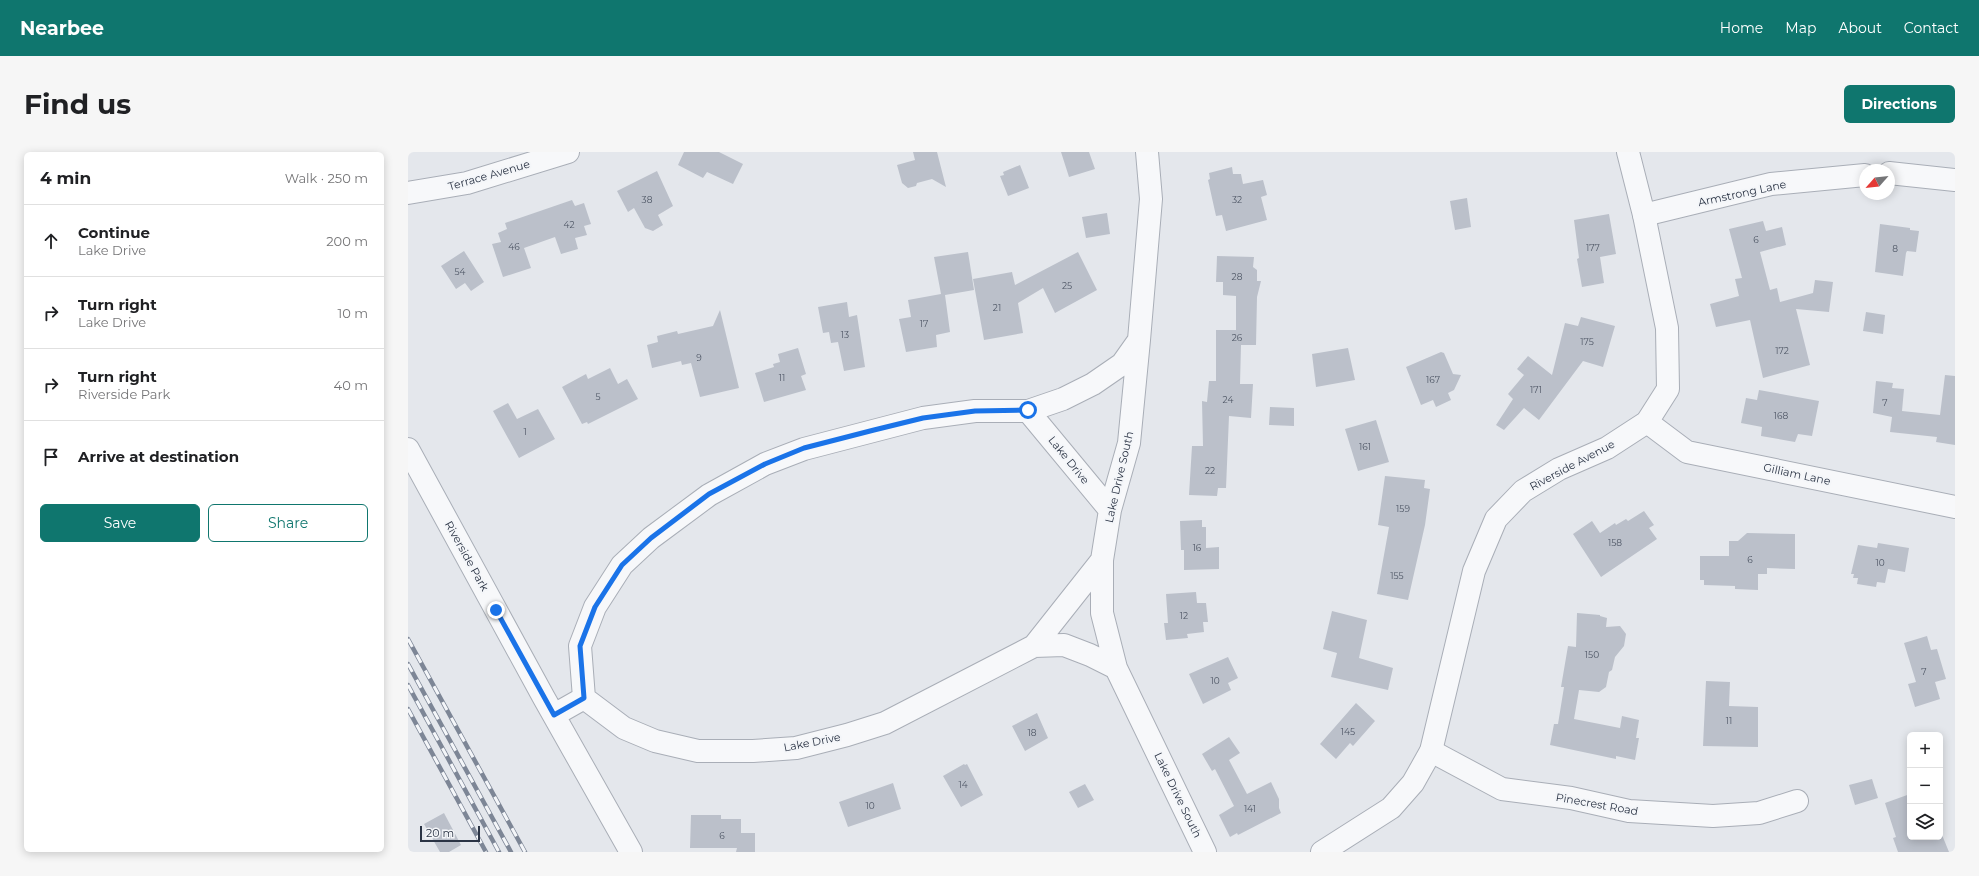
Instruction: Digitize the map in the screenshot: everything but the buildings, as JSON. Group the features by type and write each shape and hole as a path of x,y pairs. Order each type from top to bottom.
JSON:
{"street":[{"name":"Terrace Avenue","path":"408,193 467,183 568,152"},
{"name":"Lake Drive South","path":"1147,152 1151,199 1129,443 1110,510 1102,560 1102,613 1116,668 1205,852"},
{"name":"Riverside Avenue","path":"1322,852 1391,808 1413,783 1430,751 1474,571 1496,519 1523,491 1559,469 1607,448 1647,422 1668,389 1667,328 1644,216 1628,152"},
{"path":"1895,174 1955,180"},
{"name":"Armstrong Lane","path":"1644,216 1771,184 1859,176"},
{"path":"554,715 584,698 580,646 595,607 622,565 651,538 709,494 765,464 804,448 923,418 975,411 1028,410 1063,399 1093,384 1122,364 1139,340"},
{"name":"Lake Drive","path":"1028,410 1110,510"},
{"name":"Gilliam Lane","path":"1647,422 1687,452 1955,507"},
{"name":"Riverside Park","path":"408,449 631,852"},
{"name":"Lake Drive","path":"584,698 624,728 655,741 698,751 753,751 796,748 847,735 885,723 1034,646 1102,560"},
{"name":"Lake Drive","path":"1034,646 1064,645 1090,654 1116,668"},
{"name":"Pinecrest Road","path":"1430,751 1502,789 1571,798 1628,811 1713,816 1759,813 1797,801"}],"railway":[{"path":"408,639 525,852"},
{"path":"408,664 511,852"},
{"path":"408,685 499,852"},
{"path":"408,709 486,852"}],"route":[{"path":"496,610 554,715 584,698 580,646 595,607 622,565 651,538 709,494 765,464 804,448 923,418 975,411 1028,410"}]}
